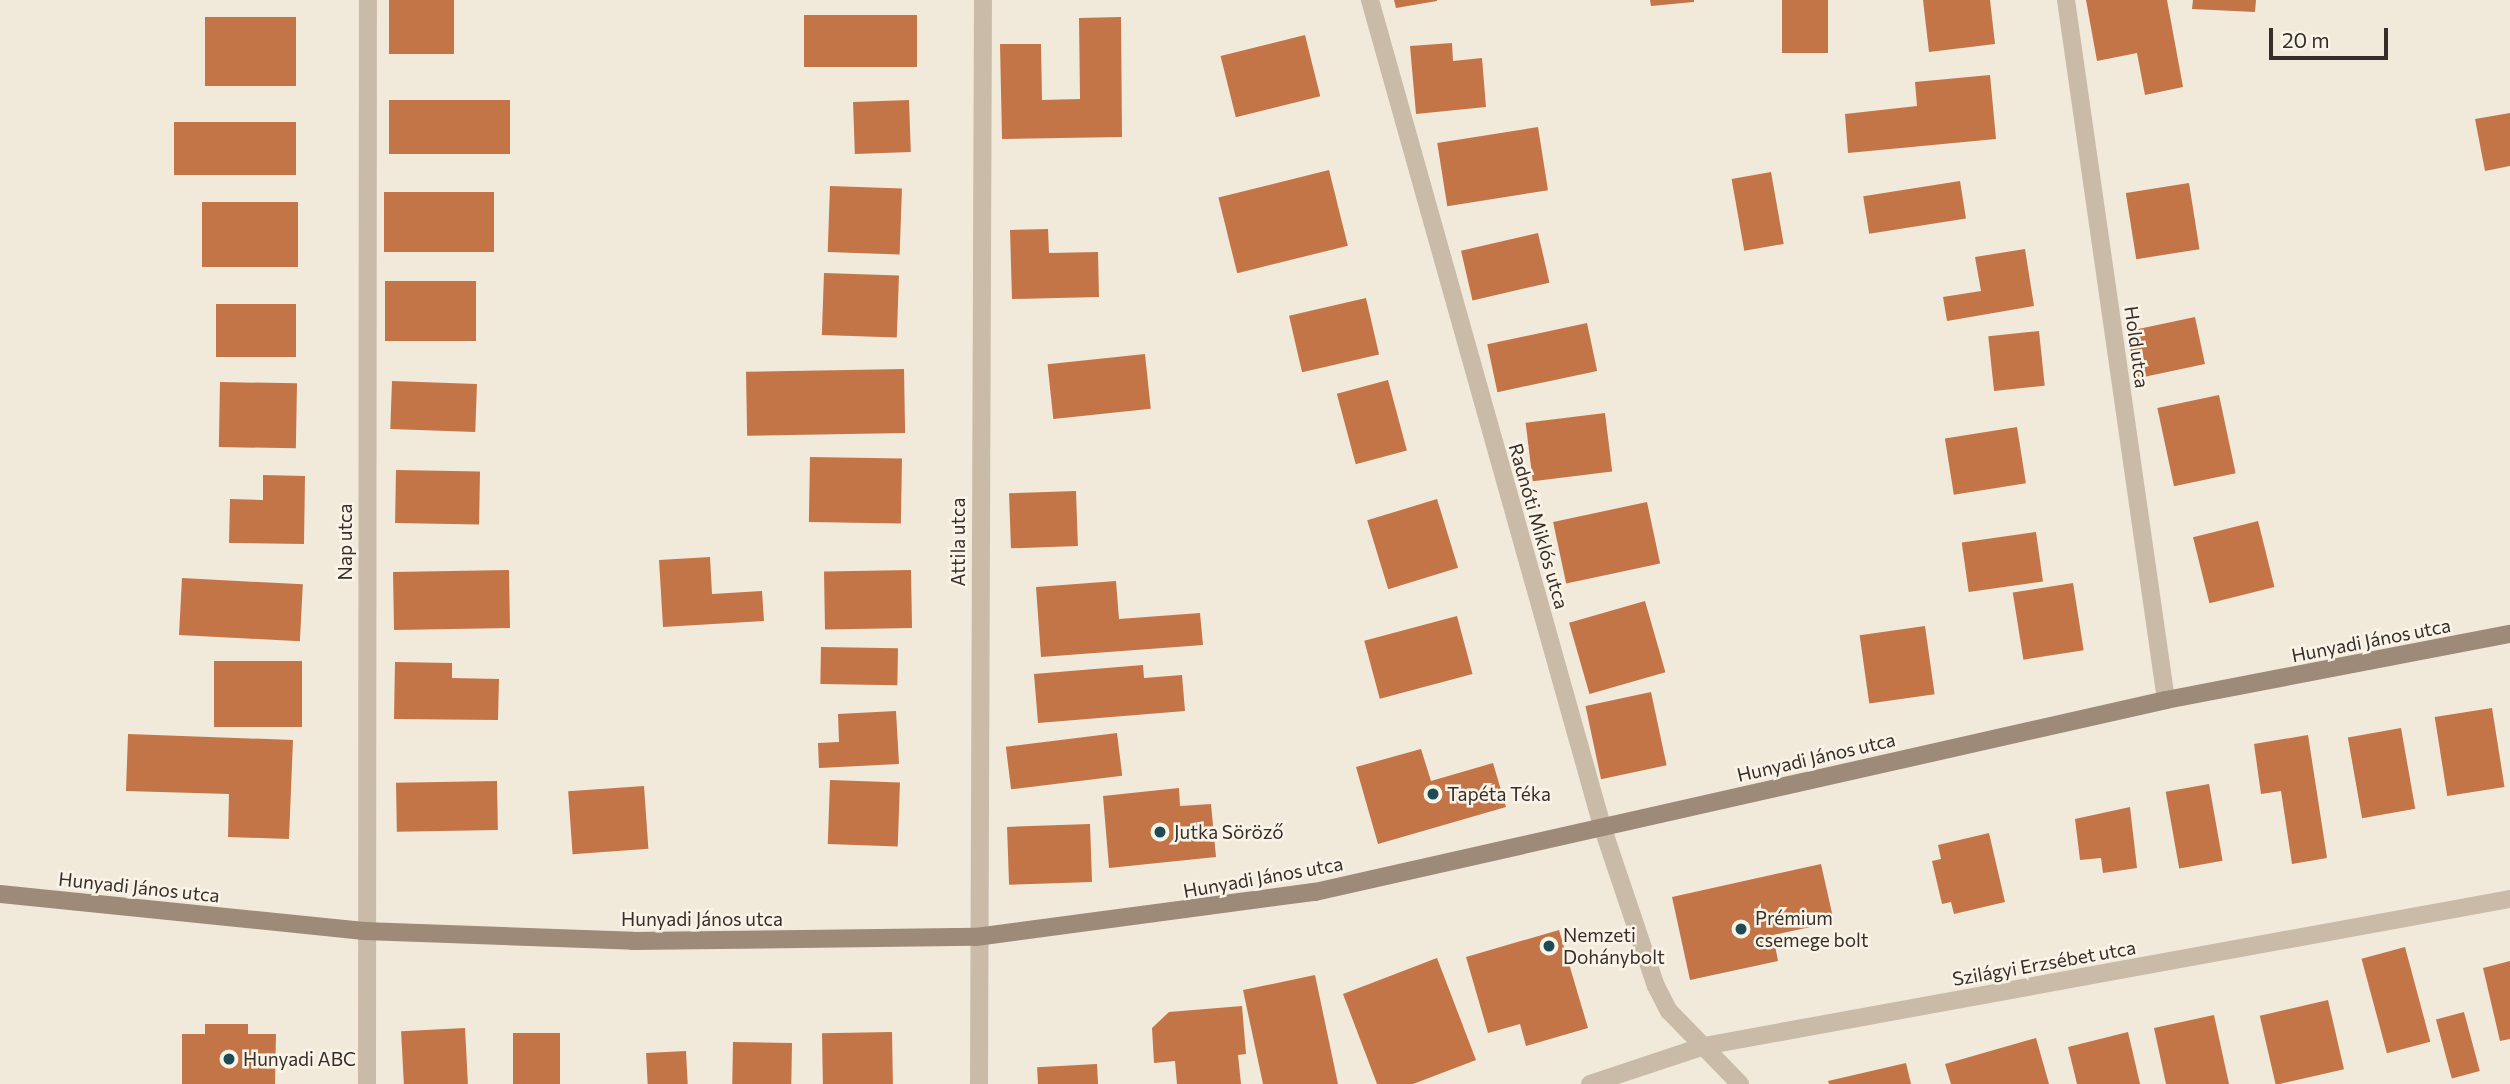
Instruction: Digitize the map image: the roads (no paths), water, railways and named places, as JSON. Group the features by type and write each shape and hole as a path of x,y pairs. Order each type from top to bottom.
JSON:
{"street":[{"name":"Nap utca","path":"367,1084 364,931 368,0"},
{"name":"Attila utca","path":"979,1084 976,937 983,0"},
{"name":"Radnóti Miklós utca","path":"1370,0 1602,826 1656,986 1669,1012 1740,1084"},
{"name":"Hold utca","path":"2066,0 2166,700"},
{"name":"Hunyadi János utca","path":"0,894 364,931 634,941 976,937 1315,892 2166,700 2510,634"},
{"name":"Szilágyi Erzsébet utca","path":"1590,1084 1704,1046 2510,899"}],"place":[{"name":"Tapéta Téka","path":"1433,794"},
{"name":"Jutka Söröző","path":"1160,832"},
{"name":"Prémium csemege bolt","path":"1741,929"},
{"name":"Nemzeti Dohánybolt","path":"1549,946"},
{"name":"Hunyadi ABC","path":"229,1059"}]}
